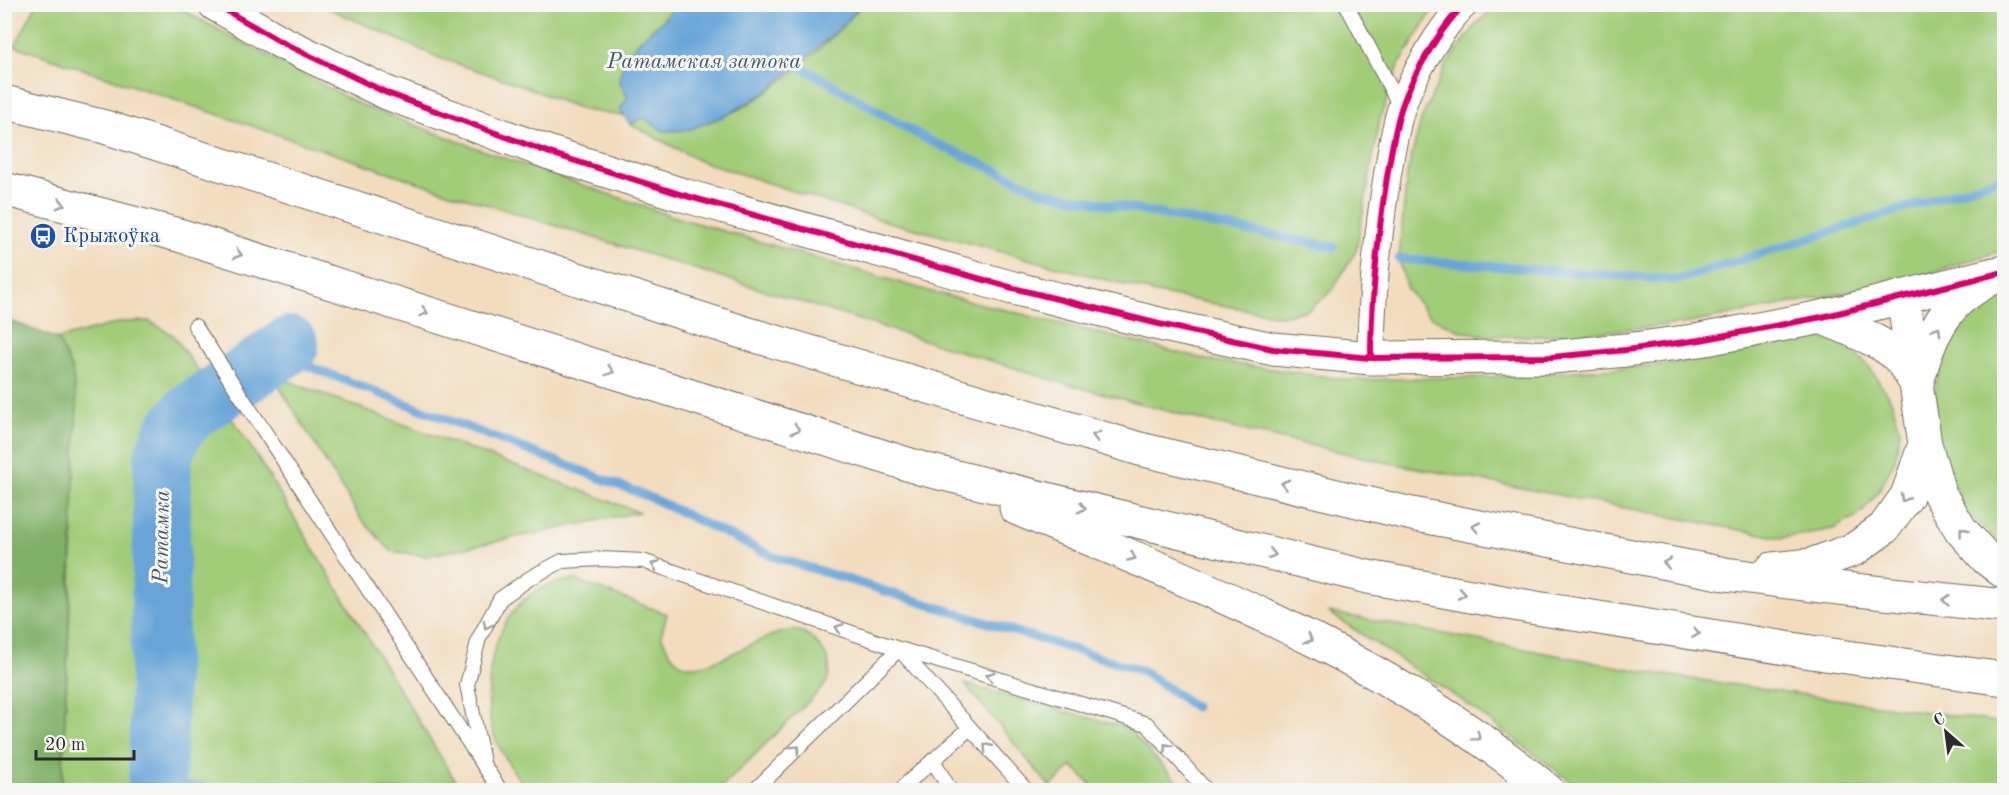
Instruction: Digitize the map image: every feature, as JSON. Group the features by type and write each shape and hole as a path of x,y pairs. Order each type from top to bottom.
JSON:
{"main road":[{"path":"215,4 281,42 387,93 550,153 683,195 1013,288 1273,349 1371,358 1552,357 1615,351 1700,340 1822,317 2002,272"},
{"path":"4,102 105,127 742,332 1140,449 1412,514 1725,574 2004,606"},
{"path":"4,189 182,236 923,469 1368,577 1530,607 2004,679"},
{"path":"1917,385 1925,352 1948,311 1969,293 2002,272"},
{"path":"1903,297 1925,444 1940,495 1961,530 1987,559 2004,572"},
{"path":"1822,317 1895,354 1917,385"},
{"path":"1725,574 1811,565 1855,549 1884,528 1907,496 1925,444"},
{"path":"923,469 1213,591 1383,676 1459,724 1547,790"}],"street":[{"path":"1371,358 1374,270 1389,162 1401,108 1427,54 1465,4"}],"lane":[{"path":"1346,4 1401,108"},
{"path":"195,326 500,790"},
{"path":"483,762 467,685 479,638 500,599 530,578 562,561 601,559 643,561 899,649 1147,724 1206,790"},
{"path":"899,649 1026,790"},
{"path":"755,790 899,649"},
{"path":"904,789 970,728"},
{"path":"933,760 950,790"}],"green space":[{"path":"36,5 174,5 361,105 490,153 672,216 932,292 1208,360 1350,380 1490,377 1661,365 1818,337 1842,343 1868,365 1892,402 1900,431 1895,460 1879,491 1861,514 1833,529 1782,538 1375,460 1212,423 1056,381 444,191 15,46"},
{"path":"321,5 675,5 662,21 640,40 619,79 628,98 620,109 626,116 583,110 518,84 442,59"},
{"path":"861,5 1436,5 1399,65 1380,119 1356,251 1331,292 1308,310 1281,316 1156,293 878,219 698,160 630,124 644,118 663,131 703,122 742,108 798,68 834,35"},
{"path":"1497,5 2004,5 2004,250 1908,280 1690,323 1540,336 1490,336 1460,331 1429,316 1407,289 1399,259 1407,173 1422,118 1445,67 1477,23"},
{"path":"2004,289 2004,544 1966,512 1935,444 1935,389 1945,350 1959,326 1992,293"},
{"path":"5,319 58,339 72,370 77,406 62,790 5,790"},
{"path":"149,321 173,335 246,439 461,790 62,790 73,536 58,339 122,322"},
{"path":"272,375 639,512 426,556 391,551 361,519"},
{"path":"575,580 667,614 661,635 671,655 679,663 690,666 703,665 765,638 792,630 806,634 826,655 829,663 827,681 719,790 526,790 501,751 491,726 489,694 495,649 501,631 523,602 537,591 555,583"},
{"path":"1328,612 1651,673 2004,723 2004,790 1582,790 1463,701"},
{"path":"965,684 1127,728 1185,790 1096,790 1072,766 1050,787"}],"water":[{"name":"Ратамская затока","path":"675,5 861,5 844,25 765,93 727,115 688,130 663,131 644,118 630,124 620,109 628,98 619,79 625,58"}],"waterway":[{"path":"788,59 926,139 1044,192 1333,247"},
{"path":"1399,259 1677,280 2004,177"},
{"name":"Ратамка","path":"157,790 163,458 172,434 189,413 290,345"},
{"path":"277,354 647,496 772,556 1143,671 1195,707"},
{"path":"157,783 230,790"}],"cycle path":[{"path":"215,4 281,42 387,93 550,153 683,195 1013,288 1273,349 1371,358 1552,357 1626,350 1700,340 1822,317 2004,272"},
{"path":"1371,358 1378,242 1398,120 1419,68 1446,25 1465,4"}],"place":[{"name":"Крыжоўка","path":"43,236"}]}
